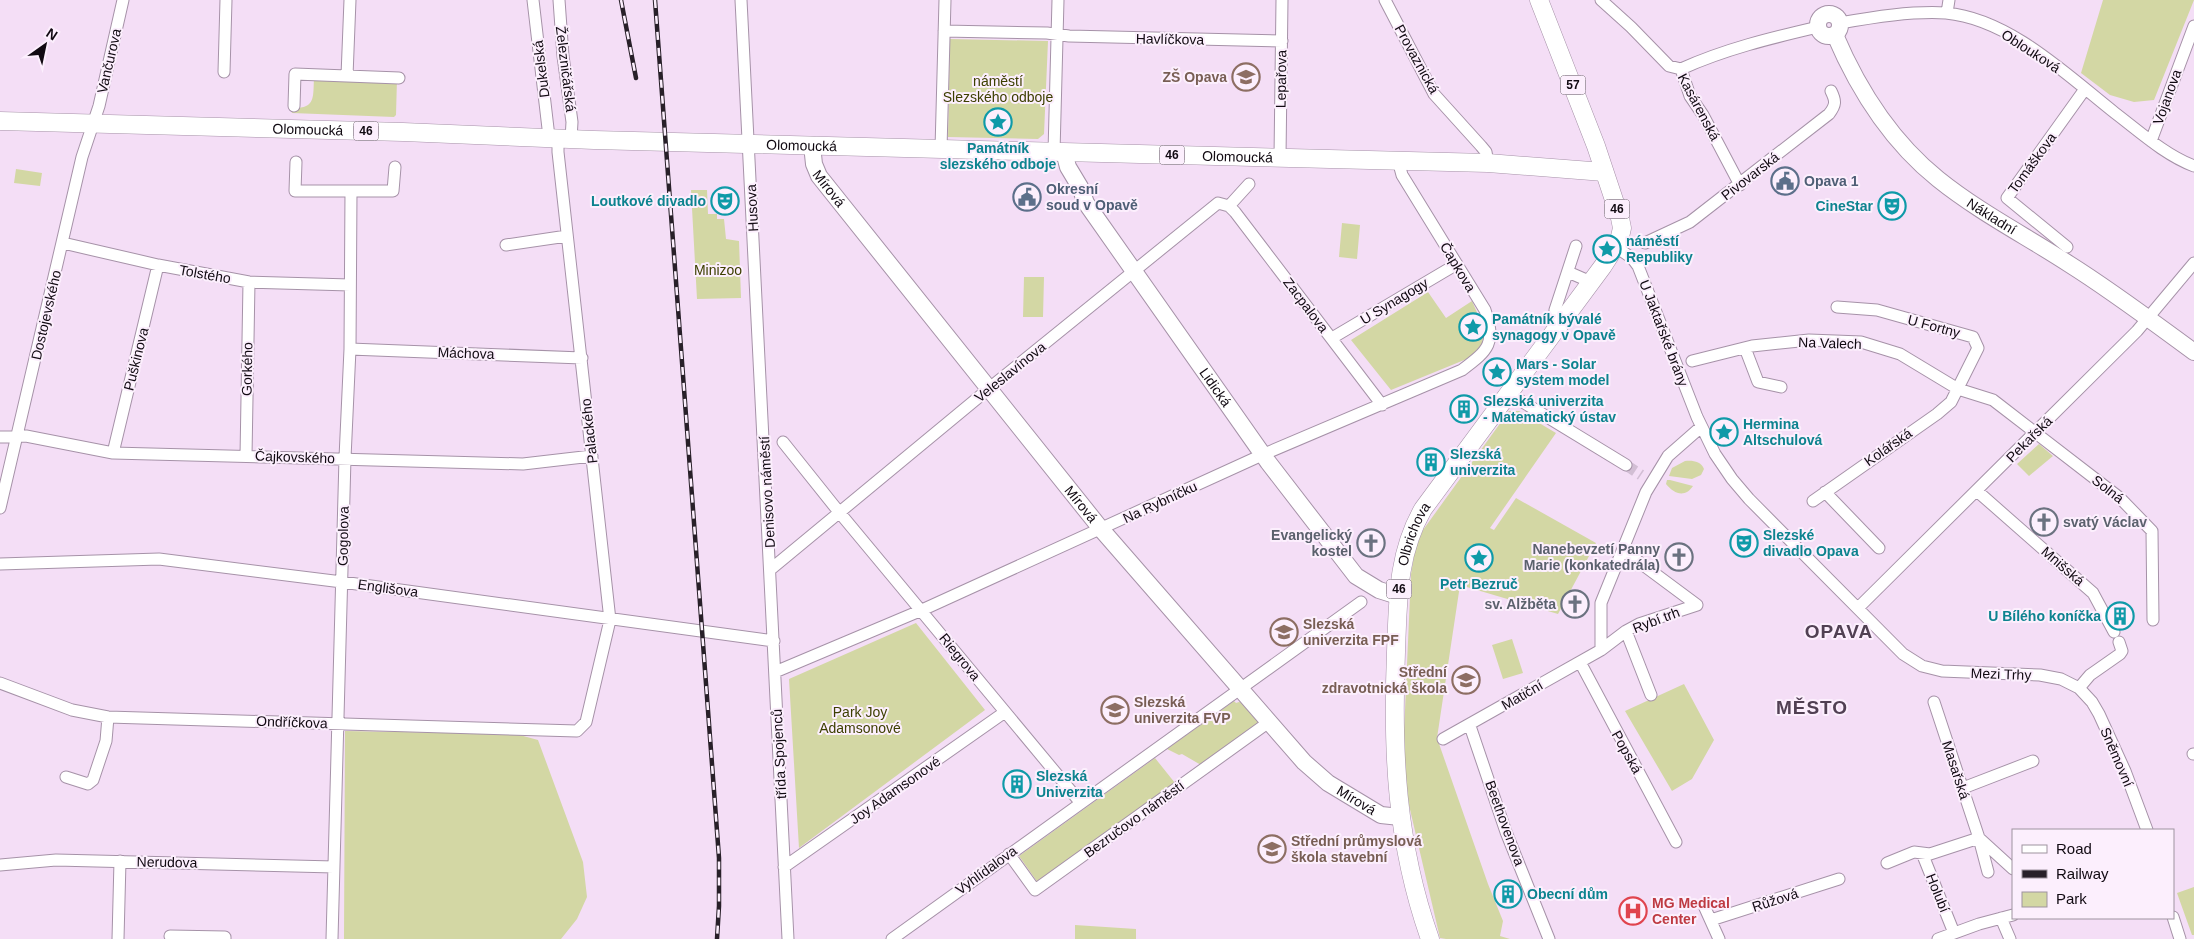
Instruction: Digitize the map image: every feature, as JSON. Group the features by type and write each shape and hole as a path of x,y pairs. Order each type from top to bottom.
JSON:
{"main road":[{"name":"57","path":"1539,0 1604,172"},
{"name":"Olomoucká","path":"0,121 942,149 1398,160 1488,163 1604,172"},
{"name":"46","path":"1604,172 1621,223 1621,233 1616,247"},
{"name":"Olbrichova","path":"1430,939 1413,886 1400,817 1394,720 1398,596 1403,557 1417,519 1616,247"}],"street":[{"name":"Vančurova","path":"94,123 123,0"},
{"path":"224,72 226,0"},
{"path":"347,76 350,0"},
{"name":"Dukelská","path":"533,0 559,138"},
{"name":"Železničářská","path":"559,0 563,56 572,122 559,138"},
{"name":"Husova","path":"741,0 763,416"},
{"path":"942,149 945,0"},
{"path":"1058,0 1059,152"},
{"name":"Lepařova","path":"1280,157 1282,0"},
{"name":"Provaznická","path":"1385,0 1434,94 1486,152 1488,163"},
{"name":"Kasárenská","path":"1601,0 1631,27 1669,66 1681,69 1690,96 1703,115 1740,185"},
{"path":"1947,14 1949,0"},
{"path":"1681,69 1720,53 1762,40 1822,14 1820,33 1825,36 1837,29"},
{"name":"Oblouková","path":"1837,29 1905,14 1947,14 1996,28 2038,53 2151,141 2179,160 2194,166"},
{"name":"Vojanova","path":"2151,141 2194,26"},
{"name":"Nákladní","path":"1837,29 1853,75 1874,108 1913,155 1937,178 1973,204 2070,265 2194,352"},
{"name":"Havlíčkova","path":"944,31 1047,33 1057,36 1282,41"},
{"path":"294,106 295,74 399,78"},
{"name":"Tomáškova","path":"2067,246 2007,198 2085,89"},
{"name":"Pivovarská","path":"1645,243 1690,222 1829,114 1835,106 1835,100 1831,91"},
{"name":"Dostojevského","path":"0,508 82,157 94,123"},
{"name":"Palackého","path":"559,138 558,152 610,620 586,722"},
{"name":"Mírová","path":"812,145 814,164 819,176 1101,529 1269,722 1318,776 1381,815 1400,817"},
{"name":"Lidická","path":"1059,152 1080,188 1086,203 1262,455 1356,576 1379,590 1398,596"},
{"name":"Čapkova","path":"1398,160 1402,176 1485,310 1491,328 1490,342 1481,356 1462,370"},
{"path":"296,162 294,191 393,191 394,166"},
{"path":"1229,206 1249,184"},
{"name":"Gogolova","path":"332,939 345,458 350,349 351,192"},
{"name":"Veleslavínova","path":"771,568 1215,205 1221,203 1229,206"},
{"name":"Zacpalova","path":"1229,206 1382,405"},
{"path":"506,244 567,236"},
{"name":"Tolstého","path":"63,243 158,265 249,282 350,284"},
{"path":"1564,318 1555,310 1576,246"},
{"name":"U Jaktařské brány","path":"1616,247 1632,258 1638,266 1676,366 1715,454 1749,499 1903,654 1922,666"},
{"name":"Pekařská","path":"1858,608 2148,319 2194,263"},
{"name":"U Synagogy","path":"1332,338 1457,264"},
{"name":"Puškinova","path":"113,453 158,265"},
{"path":"1568,272 1591,282"},
{"name":"Gorkého","path":"246,456 249,282"},
{"name":"U Fortny","path":"1838,307 1877,310 1973,337 1978,348 1958,389"},
{"name":"Na Valech","path":"1692,361 1745,348 1809,340 1860,342 1900,354 1958,389 1993,400 2035,433"},
{"path":"1745,348 1758,382 1781,387"},
{"name":"Máchova","path":"350,349 582,358"},
{"name":"Na Rybníčku","path":"775,672 922,610 1262,455 1462,370"},
{"name":"Kolářská","path":"1813,501 1936,414 1951,402 1958,389"},
{"path":"1508,393 1626,465"},
{"name":"Denisovo náměstí","path":"763,416 771,568"},
{"path":"1601,650 1601,603 1651,482 1668,456 1701,426"},
{"name":"Solná","path":"2035,433 2120,498 2152,531 2153,620"},
{"name":"Čajkovského","path":"0,437 17,436 113,453 523,464 592,456"},
{"name":"Riegrova","path":"783,442 1080,802"},
{"path":"1641,475 1651,482"},
{"name":"Mnišská","path":"1977,491 2093,593 2117,637 2122,651 2120,654 2090,674 2079,688"},
{"path":"1826,492 1879,548"},
{"name":"Rybí trh","path":"1601,650 1626,631 1640,624 1697,605 1622,550"},
{"name":"Englišova","path":"0,564 159,559 774,641"},
{"name":"třída Spojenců","path":"771,568 788,939"},
{"path":"1080,802 1361,602"},
{"path":"1626,631 1651,695"},
{"name":"Matiční","path":"1443,740 1601,650"},
{"name":"Popská","path":"1580,662 1676,842"},
{"name":"Mezi Trhy","path":"1922,666 1942,671 2040,675 2061,679 2079,688"},
{"name":"Ondříčkova","path":"0,682 72,710 108,717 577,731 586,722"},
{"name":"Sněmovní","path":"2079,688 2092,702 2099,714 2125,772 2147,829"},
{"name":"Masařská","path":"1934,702 1979,838 1988,872"},
{"name":"Joy Adamsonové","path":"784,867 1005,712"},
{"path":"66,778 88,784 93,780 106,741 108,717"},
{"name":"Bezručovo náměstí","path":"1009,854 1035,890 1269,722"},
{"name":"Beethovenova","path":"1470,726 1506,832 1550,939"},
{"path":"1962,788 2033,761"},
{"name":"Vyhlídalova","path":"897,937 1080,802"},
{"path":"1887,863 1914,852 1930,854 1979,838"},
{"name":"Masařská","path":"1979,838 2012,868"},
{"name":"Holubí","path":"1922,853 1954,933"},
{"name":"Nerudova","path":"0,865 56,860 334,867"},
{"path":"118,939 120,861"},
{"name":"Růžová","path":"1711,920 1839,879"},
{"path":"1705,908 1719,939"},
{"path":"1938,939 2007,916 2010,939"},
{"path":"2174,919 2180,939"},
{"path":"170,936 225,937 225,939"}],"green space":[{"path":"2103,0 2194,0 2154,100 2134,102 2110,95 2081,73"},
{"name":"náměstí Slezského odboje","path":"950,39 1048,41 1044,134 1038,139 948,137"},
{"path":"314,77 397,79 396,115 394,117 292,113 291,108 305,107 312,101"},
{"path":"16,169 42,173 40,186 14,183"},
{"name":"Minizoo","path":"691,190 707,190 708,214 717,214 717,219 724,219 726,239 739,241 741,298 697,299"},
{"path":"1342,223 1360,225 1357,259 1339,257"},
{"path":"1024,277 1044,277 1043,317 1023,317"},
{"path":"1428,292 1446,318 1472,301 1484,335 1482,343 1474,356 1391,390 1351,340"},
{"path":"1509,411 1519,411 1556,433 1490,528 1494,530 1516,498 1596,543 1558,614 1460,585 1437,738 1488,884 1503,921 1500,936 1510,939 1446,939 1440,938 1408,801 1403,755 1411,574 1415,550 1423,530"},
{"path":"2039,444 2053,456 2029,476 2017,464"},
{"path":"1685,461 1701,464 1704,469 1701,475 1692,479 1669,476 1672,468"},
{"path":"1667,480 1693,486 1687,492 1680,493 1666,484"},
{"name":"Park Joy Adamsonové","path":"916,623 985,710 799,848 789,679"},
{"path":"1512,639 1523,673 1503,679 1492,645"},
{"path":"1684,684 1714,740 1692,779 1672,791 1625,711"},
{"path":"1234,701 1236,703 1243,703 1260,722 1201,765 1182,754 1179,755 1167,749"},
{"path":"345,731 516,734 538,740 583,862 587,897 577,919 561,939 344,939"},
{"path":"1155,758 1175,783 1038,883 1019,856"},
{"path":"2194,887 2194,935 2192,935 2177,893"},
{"path":"1075,925 1136,929 1136,939 1075,939"}],"tunnel":[{"path":"1626,465 1641,475"}],"railway":[{"path":"621,0 636,78"},
{"path":"655,0 719,858 717,939"}],"place":[{"name":"ZŠ Opava","path":"1246,77"},
{"name":"Památník slezského odboje","path":"998,122"},
{"name":"Opava 1","path":"1785,181"},
{"name":"Okresní soud v Opavě","path":"1027,197"},
{"name":"Loutkové divadlo","path":"725,201"},
{"name":"CineStar","path":"1892,206"},
{"name":"náměstí Republiky","path":"1607,249"},
{"name":"Památník bývalé synagogy v Opavě","path":"1473,327"},
{"name":"Mars - Solar system model","path":"1497,372"},
{"name":"Slezská univerzita - Matematický ústav","path":"1464,409"},
{"name":"Hermina Altschulová","path":"1724,432"},
{"name":"Slezská univerzita","path":"1431,462"},
{"name":"svatý Václav","path":"2044,522"},
{"name":"Evangelický kostel","path":"1371,543"},
{"name":"Slezské divadlo Opava","path":"1744,543"},
{"name":"Nanebevzetí Panny Marie (konkatedrála)","path":"1679,557"},
{"name":"Petr Bezruč","path":"1479,558"},
{"name":"sv. Alžběta","path":"1575,604"},
{"name":"U Bílého koníčka","path":"2120,616"},
{"name":"Slezská univerzita FPF","path":"1284,632"},
{"name":"Střední zdravotnická škola","path":"1466,680"},
{"name":"Slezská univerzita FVP","path":"1115,710"},
{"name":"Slezská Univerzita","path":"1017,784"},
{"name":"Střední průmyslová škola stavební","path":"1272,849"},
{"name":"Obecní dům","path":"1508,894"},
{"name":"MG Medical Center","path":"1633,911"}],"district":[{"name":"OPAVA","path":"1839,631"},
{"name":"MĚSTO","path":"1812,707"}]}
